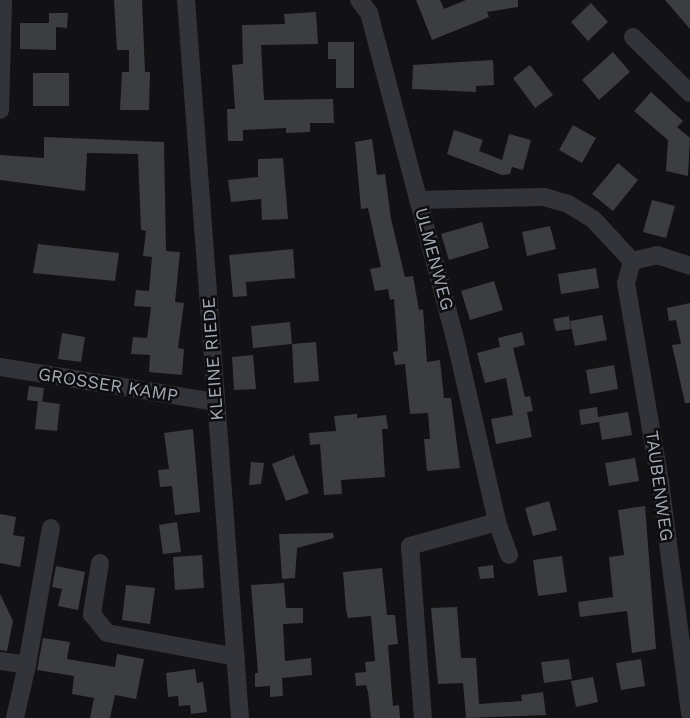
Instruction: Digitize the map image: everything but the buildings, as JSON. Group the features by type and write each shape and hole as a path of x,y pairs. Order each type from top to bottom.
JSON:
{"street":[{"path":"0,110 3,0"},
{"name":"KLEINE RIEDE","path":"186,0 240,718"},
{"name":"ULMENWEG","path":"359,0 369,13 455,338 497,522 509,555"},
{"path":"633,37 690,93"},
{"path":"418,200 544,197 568,204 593,219 632,261 657,255 690,266"},
{"name":"TAUBENWEG","path":"632,261 626,283 660,482 690,713"},
{"name":"GROSSER KAMP","path":"0,367 216,402"},
{"path":"423,718 410,546 497,522"},
{"path":"15,718 27,665 51,528"},
{"path":"100,563 92,614 108,633 236,657"},
{"path":"0,661 27,665"}]}
